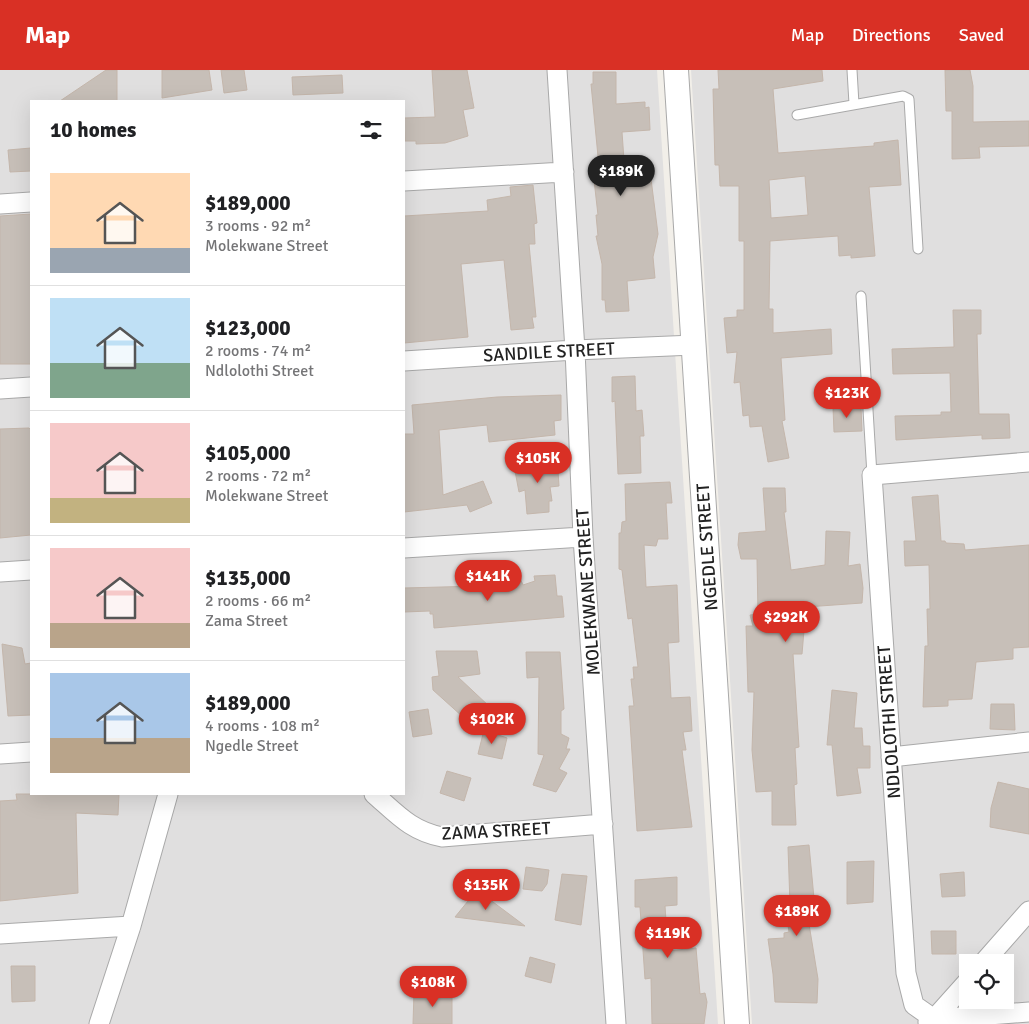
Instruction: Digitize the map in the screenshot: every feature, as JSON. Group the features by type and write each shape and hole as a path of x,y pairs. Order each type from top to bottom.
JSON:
{"street":[{"name":"MOLEKWANE STREET","path":"558,70 575,350 583,537 616,1024"},
{"name":"NGEDLE STREET","path":"676,70 737,1024"},
{"path":"405,181 564,172"},
{"path":"0,204 30,202"},
{"name":"SANDILE STREET","path":"405,362 575,350 694,345"},
{"path":"0,389 30,386"},
{"path":"872,475 1029,462"},
{"name":"NDLOLOTHI STREET","path":"872,475 906,973 914,1005 928,1022"},
{"path":"405,548 583,537"},
{"path":"0,572 30,570"},
{"path":"891,757 1029,742"},
{"path":"0,754 30,752"},
{"path":"99,1024 131,926 168,795"},
{"name":"ZAMA STREET","path":"375,795 413,828 426,834 442,837 603,824"},
{"path":"991,954 1029,912"},
{"path":"0,934 131,926"},
{"path":"928,1022 959,990"},
{"path":"928,1022 1029,1012"}],"lane":[{"path":"852,70 854,104"},
{"path":"797,115 904,96 909,99 918,249"},
{"path":"861,296 872,475"}],"shaded area":[{"path":"0,70 657,70 718,1024 0,1024"},
{"path":"691,70 1029,70 1029,1024 752,1024"}],"building":[{"path":"106,70 117,70 117,100 61,100"},
{"path":"162,70 209,70 212,90 162,98"},
{"path":"221,70 244,70 247,90 224,93"},
{"path":"432,70 467,70 474,108 463,110 468,136 445,143 416,144 416,141 405,141 405,118 435,117"},
{"path":"718,70 822,70 823,81 773,89 778,153 874,146 874,143 898,140 901,185 869,187 875,256 851,258 851,255 839,256 838,236 770,241 769,309 773,309 773,333 831,329 832,354 781,358 785,420 782,421 789,458 768,462 762,426 750,427 749,415 743,416 740,382 734,383 737,352 727,353 724,318 737,317 737,310 744,310 744,241 739,241 739,186 720,186 719,165 715,165 713,89 719,89","holes":["805,176 808,215 771,218 769,180"]},
{"path":"945,70 970,70 973,86 973,122 1029,121 1029,146 979,147 980,158 952,159 952,111 946,111"},
{"path":"593,72 616,72 616,104 645,102 645,108 649,107 650,130 622,132 625,174 650,171 658,234 653,257 655,278 627,281 629,311 606,312 605,300 602,300 602,264 596,236 598,236 596,215 598,215 594,180 600,177 591,84 593,84"},
{"path":"342,75 343,93 293,95 292,77"},
{"path":"30,148 30,171 10,172 8,150"},
{"path":"533,185 537,223 534,224 535,244 529,244 536,317 532,317 534,328 511,330 504,260 461,264 468,337 405,343 405,216 488,211 487,200 511,196 510,187"},
{"path":"30,214 30,364 0,364 0,216"},
{"path":"953,310 981,310 981,334 977,334 979,414 1009,414 1010,438 982,439 982,435 896,440 895,416 941,415 941,412 951,412 950,373 893,374 892,349 954,347"},
{"path":"635,376 636,411 642,410 644,436 640,436 641,473 618,474 615,401 612,402 612,377"},
{"path":"561,395 561,420 554,421 555,435 489,442 487,425 439,430 443,495 483,481 492,503 470,512 467,505 405,512 405,434 414,434 412,405 497,397"},
{"path":"833,407 861,407 862,431 834,432"},
{"path":"0,429 30,429 30,535 0,538"},
{"path":"557,456 559,486 550,487 552,501 549,501 549,512 527,514 525,490 519,492 515,471"},
{"path":"670,482 672,503 666,503 668,539 658,539 656,546 644,545 646,587 677,585 679,642 668,643 671,698 690,697 692,731 683,732 686,750 682,750 692,827 637,831 629,706 634,706 631,679 634,679 633,667 638,667 632,618 628,619 622,570 619,569 619,533 621,533 622,522 626,521 625,484"},
{"path":"763,488 785,488 786,512 784,512 791,570 825,565 826,531 850,532 848,566 860,564 863,588 862,603 806,607 802,654 793,654 799,747 795,748 797,784 794,785 796,825 772,825 772,791 756,792 752,750 754,692 748,692 746,626 753,626 750,615 758,614 757,559 741,559 738,545 739,533 766,531"},
{"path":"938,495 941,541 964,544 965,550 1029,545 1029,647 1013,648 1013,659 976,662 972,699 948,700 948,706 923,707 925,646 928,646 927,609 930,609 929,565 905,566 904,541 916,541 912,497"},
{"path":"517,571 523,585 535,581 534,576 555,575 557,596 562,596 564,617 434,628 433,614 430,614 430,611 405,612 405,588 479,586 479,583 500,582 499,573"},
{"path":"2,644 22,648 25,664 30,663 30,715 8,716"},
{"path":"436,651 477,651 480,674 458,677 490,707 473,726 433,690 432,677 439,676"},
{"path":"526,652 560,652 564,709 561,711 561,734 569,738 566,749 570,749 559,769 567,773 556,792 533,785 544,755 538,754 539,677 527,678"},
{"path":"832,690 857,693 854,728 862,728 863,746 870,746 870,768 857,768 861,793 837,796 832,745 827,745"},
{"path":"991,704 1014,704 1015,730 990,729"},
{"path":"428,709 432,734 413,737 409,712"},
{"path":"484,730 507,738 502,759 478,754"},
{"path":"447,771 471,778 464,801 440,793"},
{"path":"998,782 1029,789 1029,834 990,827 991,808"},
{"path":"16,794 119,795 118,815 76,813 78,893 0,901 0,801 17,800"},
{"path":"809,845 815,909 814,918 808,918 818,979 817,1003 775,1002 768,939 784,938 784,933 789,932 785,905 790,904 788,847"},
{"path":"874,861 873,902 847,904 847,862"},
{"path":"526,867 549,870 547,884 542,891 523,889"},
{"path":"964,872 965,896 942,897 940,874"},
{"path":"562,874 587,876 581,925 555,920"},
{"path":"677,877 677,905 665,906 668,951 696,948 700,994 705,993 707,1002 704,1024 652,1024 651,978 645,979 640,907 635,907 635,880"},
{"path":"477,890 525,926 455,917"},
{"path":"931,931 956,931 956,954 932,954"},
{"path":"530,957 555,964 551,983 525,976"},
{"path":"11,966 35,966 35,1001 12,1002"},
{"path":"414,992 452,992 452,1024 413,1024"}]}
